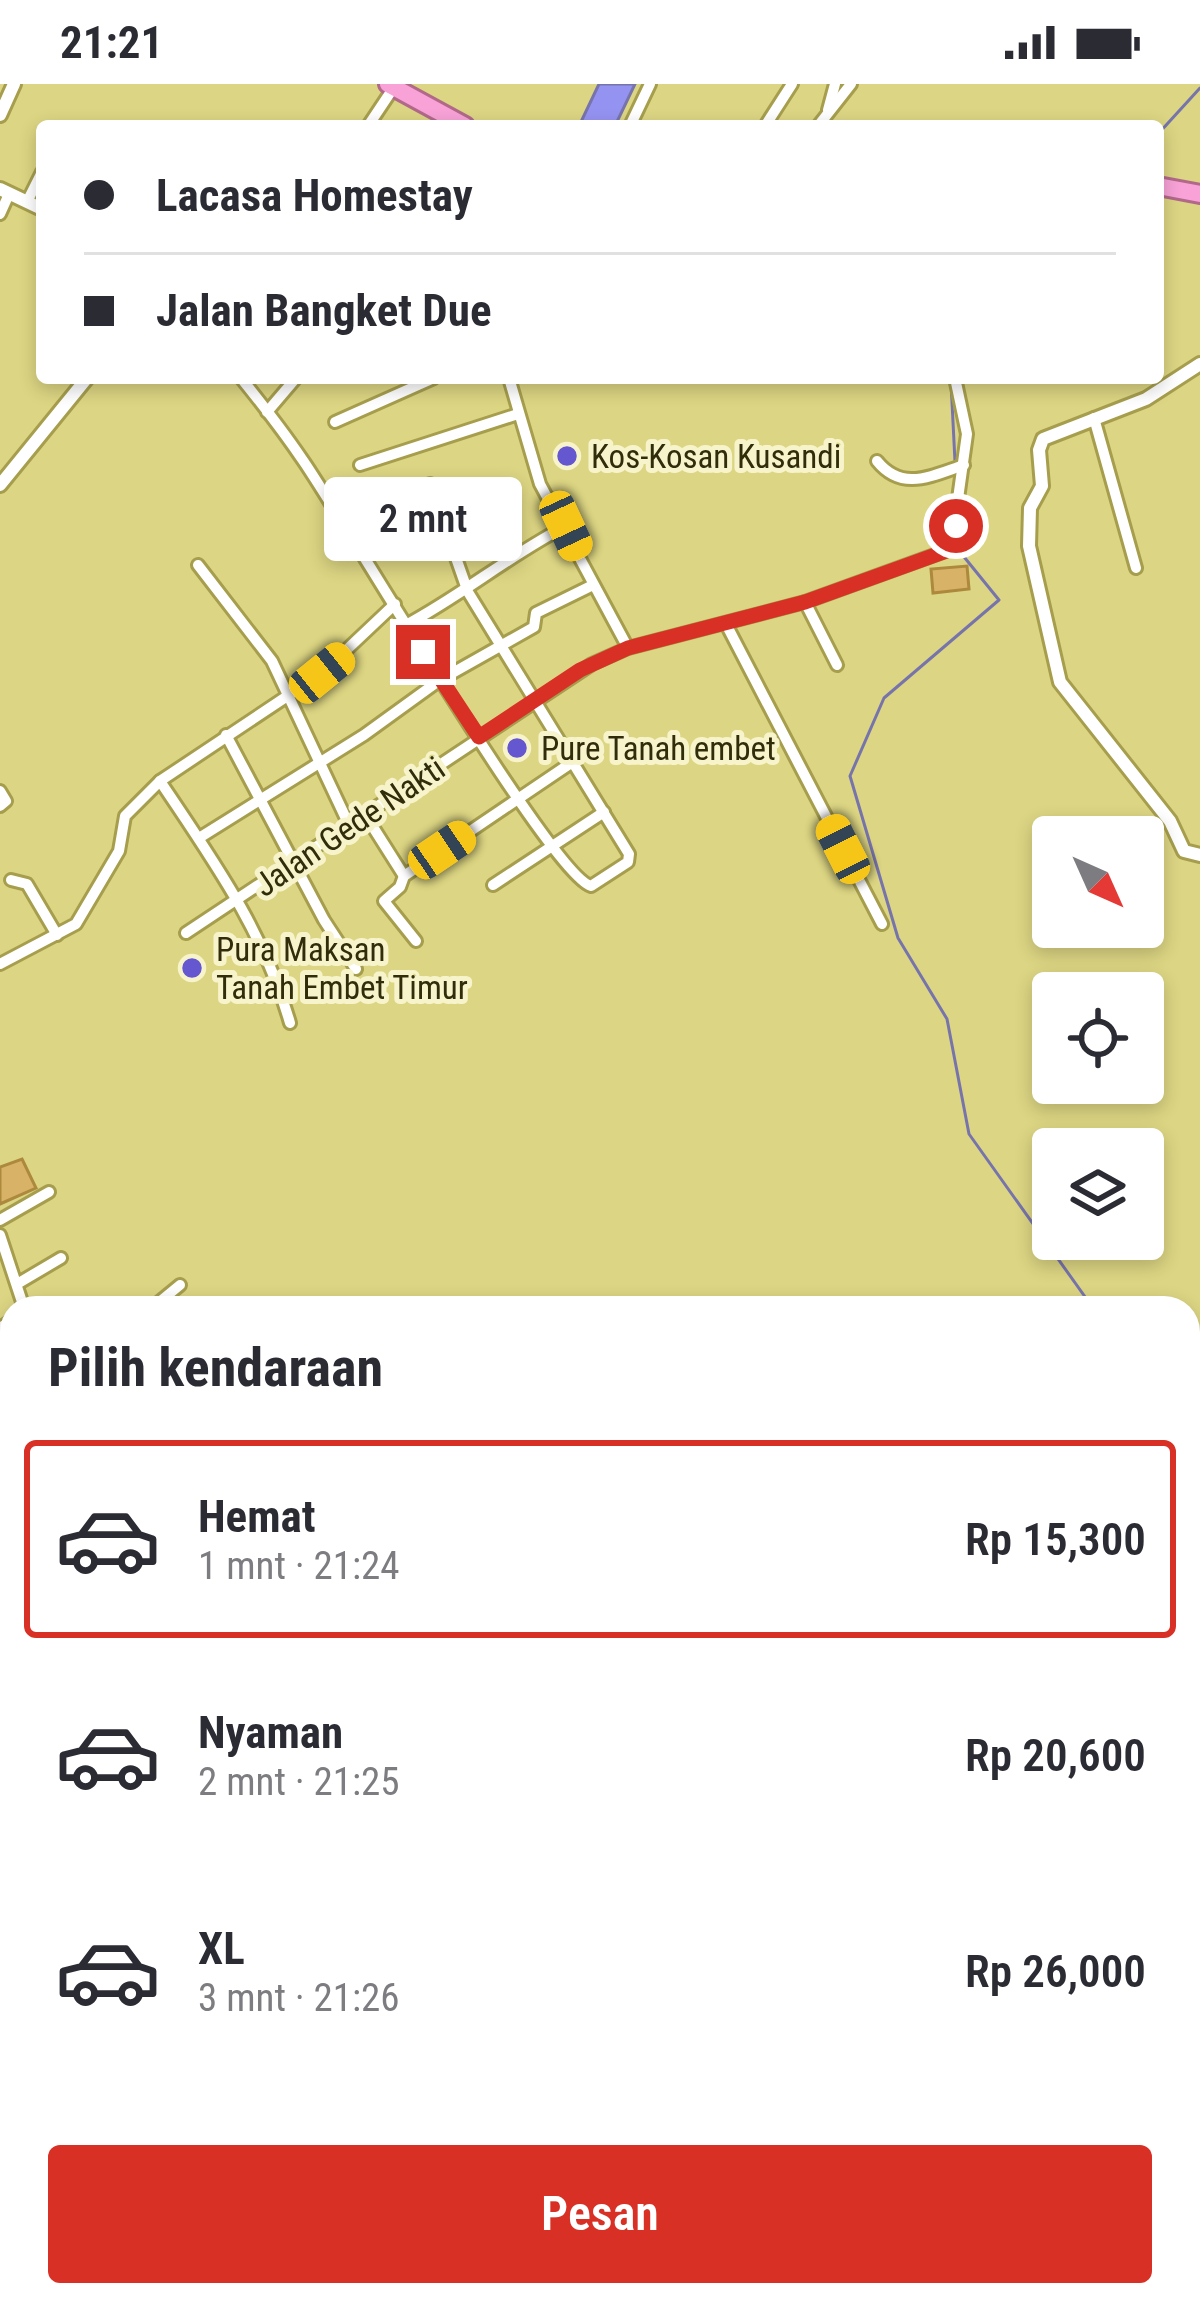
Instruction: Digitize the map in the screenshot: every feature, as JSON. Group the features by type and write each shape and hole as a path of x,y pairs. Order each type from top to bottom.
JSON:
{"highway":[{"path":"389,85 454,120"},
{"path":"1164,187 1200,194"}],"street":[{"path":"0,116 14,84"},
{"path":"633,120 650,84"},
{"path":"768,120 792,84"},
{"path":"827,114 835,84"},
{"path":"822,120 851,84"},
{"path":"371,120 389,85"},
{"path":"28,202 36,185"},
{"path":"0,214 5,192 36,206"},
{"path":"1200,364 1146,399 1056,430 1040,442 1042,486 1029,509 1029,546 1060,682 1170,821 1184,850 1200,855"},
{"path":"0,485 82,384"},
{"path":"246,384 519,798 574,874 591,886 626,863 629,854 468,592 430,484"},
{"path":"267,412 291,384"},
{"path":"335,422 420,384"},
{"path":"510,384 541,484 628,648"},
{"name":"Jalan Gede Nakti","path":"186,933 592,664 628,648 805,602 954,546 958,467 967,434 956,384"},
{"path":"360,465 518,414"},
{"path":"1094,418 1136,568"},
{"path":"877,461 890,476 903,481 958,467"},
{"path":"406,625 468,592 521,549 566,526"},
{"path":"198,565 272,662 350,827"},
{"path":"200,838 364,735 440,680 534,626 536,613 593,585"},
{"path":"805,602 837,664"},
{"path":"0,964 79,920 119,851 125,816 160,781 290,696 345,653 395,604"},
{"path":"726,624 882,924"},
{"path":"226,735 356,969"},
{"path":"416,941 384,901 404,876 571,763"},
{"path":"160,781 239,900 271,959 290,1023"},
{"path":"0,791 6,800 0,806"},
{"path":"493,886 604,812"},
{"path":"366,816 404,876"},
{"path":"11,880 27,884 57,935"},
{"path":"0,1220 50,1192"},
{"path":"0,1235 20,1296"},
{"path":"17,1284 61,1258"},
{"path":"167,1296 180,1285"}],"shaded area":[{"path":"599,84 635,84 618,120 582,120"}],"building":[{"path":"967,566 969,589 933,593 931,569"},
{"path":"22,1159 36,1188 0,1204 0,1167"}],"waterway":[{"path":"1164,127 1200,88"},
{"path":"951,384 955,462"},
{"path":"956,547 999,600 884,698 850,776 898,938 947,1019 969,1134 1084,1296"}],"place":[{"name":"Kos-Kosan Kusandi","path":"567,456"},
{"name":"Pure Tanah embet","path":"517,748"},
{"name":"Pura Maksan Tanah Embet Timur","path":"192,968"}],"route":[{"path":"423,652 479,737 604,658 805,602 952,549 956,526"}]}
